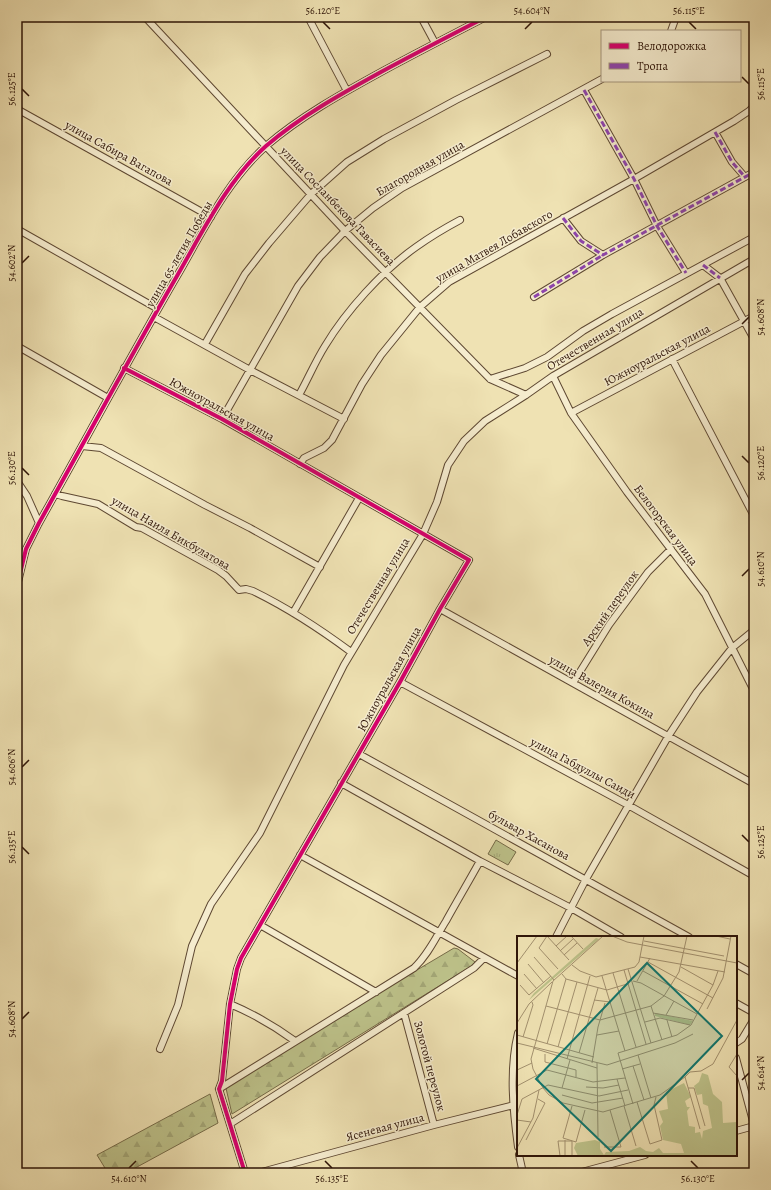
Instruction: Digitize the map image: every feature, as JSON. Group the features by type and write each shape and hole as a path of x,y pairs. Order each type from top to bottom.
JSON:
{"street":[{"path":"17,22 23,17"},
{"name":"улица Сосланбекова Тавасиева","path":"145,17 345,230 490,379 526,395"},
{"path":"308,17 347,91"},
{"path":"421,17 435,43"},
{"name":"улица 65-летия Победы","path":"17,586 26,549 39,523 124,368 211,217 245,168 266,147 301,118 347,91 486,17"},
{"path":"671,30 676,17"},
{"path":"205,344 245,274 269,243 311,194 347,162 384,139 548,54"},
{"name":"Благородная улица","path":"222,419 298,286 320,257 345,230 402,188 601,80"},
{"path":"584,90 634,179 657,226 686,273"},
{"name":"улица Матвея Лобавского","path":"300,464 304,458 324,448 332,440 362,384 377,361 420,307 449,282 716,132 749,111 754,106"},
{"name":"улица Сабира Вагапова","path":"17,109 211,217"},
{"path":"716,132 732,162 745,177"},
{"path":"534,296 603,255 754,172"},
{"path":"564,218 581,241 603,255"},
{"path":"299,396 315,364 333,334 348,314 386,272 416,247 460,220"},
{"path":"17,229 158,309"},
{"path":"490,379 525,368 547,357 583,331 686,273 754,237"},
{"name":"Отечественная улица","path":"160,1049 178,1005 192,946 211,904 260,834 340,672 423,534 437,502 448,465 464,441 485,421 553,376 754,259"},
{"path":"703,265 720,278 754,339"},
{"path":"154,316 250,370 344,419"},
{"name":"Южноуральская улица","path":"571,413 754,316"},
{"path":"17,346 108,398"},
{"path":"672,359 754,516"},
{"name":"Южноуральская улица","path":"124,368 222,419 468,560 400,682 241,958 237,969 230,1004 222,1081 219,1089 245,1173"},
{"name":"Белогорская улица","path":"553,376 571,413 627,492 705,594 754,691"},
{"path":"82,446 101,448 320,567"},
{"path":"17,481 27,496 39,523"},
{"name":"улица Наиля Бикбулатова","path":"55,494 98,504 136,527 142,528 218,570 226,576 238,590 253,591 293,613 333,638 351,652"},
{"path":"293,613 359,498"},
{"name":"Арский переулок","path":"573,684 609,625 648,572 671,549"},
{"name":"улица Валерия Кокина","path":"440,608 573,684 669,735 754,784"},
{"path":"557,936 586,879 628,805 696,692 732,648 754,630"},
{"name":"улица Габдуллы Саиди","path":"400,682 628,805 754,876"},
{"name":"бульвар Хасанова","path":"358,754 687,936"},
{"path":"341,783 480,861 571,908 619,936"},
{"path":"300,855 517,975"},
{"path":"219,1089 376,992 420,963 480,861"},
{"path":"260,925 376,992"},
{"path":"230,1124 474,968 484,958"},
{"path":"737,965 754,974"},
{"path":"230,1004 253,1013 274,1025 296,1041"},
{"path":"737,1004 754,1013"},
{"name":"Золотой переулок","path":"404,1013 434,1125"},
{"path":"737,1042 742,1039 754,1019"},
{"path":"517,1041 514,1062 517,1126"},
{"path":"737,1062 754,1125 737,1130"},
{"name":"Ясеневая улица","path":"258,1173 434,1125 516,1105"},
{"path":"520,1156 523,1173"},
{"path":"578,1173 641,1156"}],"green space":[{"path":"496,840 516,852 508,865 488,854"},
{"path":"454,948 458,949 475,962 473,965 232,1114 225,1084"},
{"path":"210,1094 218,1123 126,1173 108,1173 97,1155"}],"marked path":[{"path":"584,90 634,179 657,226 686,273"},
{"path":"715,132 732,162 745,177"},
{"path":"563,218 581,241 603,255 754,172"},
{"path":"534,297 603,255"},
{"path":"703,265 720,278"}],"cycle path":[{"path":"17,586 26,549 39,523 206,224 239,175 266,146 307,115 381,72 486,17"},
{"path":"124,368 222,419 469,560 241,958 237,969 230,1004 222,1081 219,1089 245,1173"}]}
